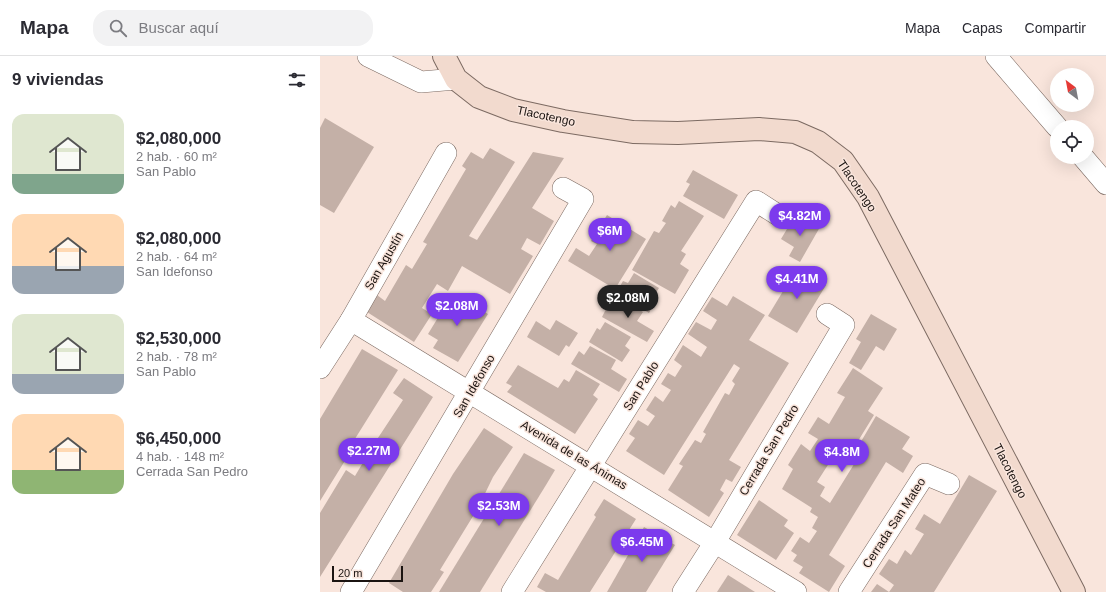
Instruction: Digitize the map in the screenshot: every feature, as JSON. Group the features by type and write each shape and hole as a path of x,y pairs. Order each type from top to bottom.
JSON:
{"street":[{"path":"368,56 422,82 456,79"},
{"name":"Tlacotengo","path":"444,56 456,79 478,97 513,110 563,121 633,132 678,133 758,129 795,132 818,142 843,161 868,197 1074,592"},
{"path":"996,56 1051,120"},
{"name":"San Agustín","path":"320,368 351,320 446,153"},
{"path":"1089,164 1106,184"},
{"name":"San Idefonso","path":"351,592 470,393 583,199 563,188"},
{"name":"San Pablo","path":"512,592 756,202 778,215"},
{"name":"Cerrada San Pedro","path":"683,592 844,325 827,314"},
{"name":"Avenida de las Ánimas","path":"351,320 470,393 592,465 796,592"},
{"name":"Cerrada San Mateo","path":"849,592 925,474 949,484"}],"building":[{"path":"325,118 374,147 334,213 320,205 320,128"},
{"path":"490,148 515,162 469,236 477,240 533,152 564,158 532,208 554,221 540,245 527,238 521,249 533,256 510,294 462,266 448,291 437,284 422,308 432,314 414,342 367,312 377,295 385,301 406,265 412,269 427,244 423,242 466,169 462,166 471,152 483,159"},
{"path":"693,170 738,195 724,219 683,196 690,184 686,182"},
{"path":"679,201 704,216 681,251 686,254 680,264 689,270 675,294 632,270 654,231 659,233 666,223 662,221 671,205 675,208"},
{"path":"607,215 646,239 615,289 568,261 576,248 589,256 597,244 591,241"},
{"path":"803,218 820,227 800,262 789,256 794,247 781,239 793,219 800,223"},
{"path":"797,268 826,285 797,333 768,316"},
{"path":"634,273 659,288 651,300 655,302 649,313 616,293 623,281 628,283"},
{"path":"453,293 488,314 458,362 433,348 438,340 428,334"},
{"path":"733,296 765,315 749,340 789,363 729,460 741,467 732,482 726,479 720,490 724,493 709,517 668,490 683,466 679,464 695,440 701,443 706,434 703,432 725,393 729,395 735,384 732,381 740,368 734,364 664,475 626,451 635,438 629,434 638,420 648,426 655,416 646,410 655,396 663,402 671,390 661,384 668,373 675,377 682,366 674,360 683,345 701,357 707,347 688,334 696,322 711,330 717,320 703,311 712,297 727,306"},
{"path":"618,297 643,312 637,321 654,331 647,342 602,317 608,305 613,307"},
{"path":"871,314 897,329 884,351 876,346 861,370 849,363 861,342 856,339"},
{"path":"556,320 578,333 569,347 566,345 559,356 527,337 536,321 550,330"},
{"path":"605,322 631,337 625,346 630,350 622,362 589,342 597,328 600,330"},
{"path":"590,346 616,360 611,369 627,379 619,392 571,364 579,351 584,355"},
{"path":"362,349 398,370 348,450 351,451 320,501 320,419"},
{"path":"518,365 558,388 564,379 569,382 576,370 600,384 593,395 598,399 575,434 507,392 512,386 506,383"},
{"path":"853,368 883,388 868,411 874,415 844,464 833,457 817,482 825,487 820,496 830,503 864,448 859,445 876,416 910,437 902,449 913,456 903,473 886,462 829,555 845,566 829,592 799,573 803,567 793,561 797,555 791,551 800,537 809,543 817,531 812,528 818,517 810,512 812,508 782,489 793,469 788,465 801,444 810,451 818,439 808,433 818,417 829,424 845,397 837,393"},
{"path":"404,378 433,397 320,577 320,513 346,470 355,476 403,400 393,393"},
{"path":"484,428 513,447 493,477 478,508 440,570 444,572 431,592 403,592 389,583 453,474"},
{"path":"524,453 555,470 546,485 480,592 439,592"},
{"path":"969,475 997,491 934,592 889,592 894,585 879,574 889,559 897,564 905,550 911,555 924,534 915,529 924,514 940,524"},
{"path":"604,499 636,519 590,592 546,592 537,587 545,573 558,580 596,517 594,515"},
{"path":"759,500 788,520 784,526 794,533 776,560 737,535"},
{"path":"644,527 675,545 646,592 607,592"},
{"path":"728,575 755,592 717,592"},
{"path":"877,584 889,592 871,592"}]}
